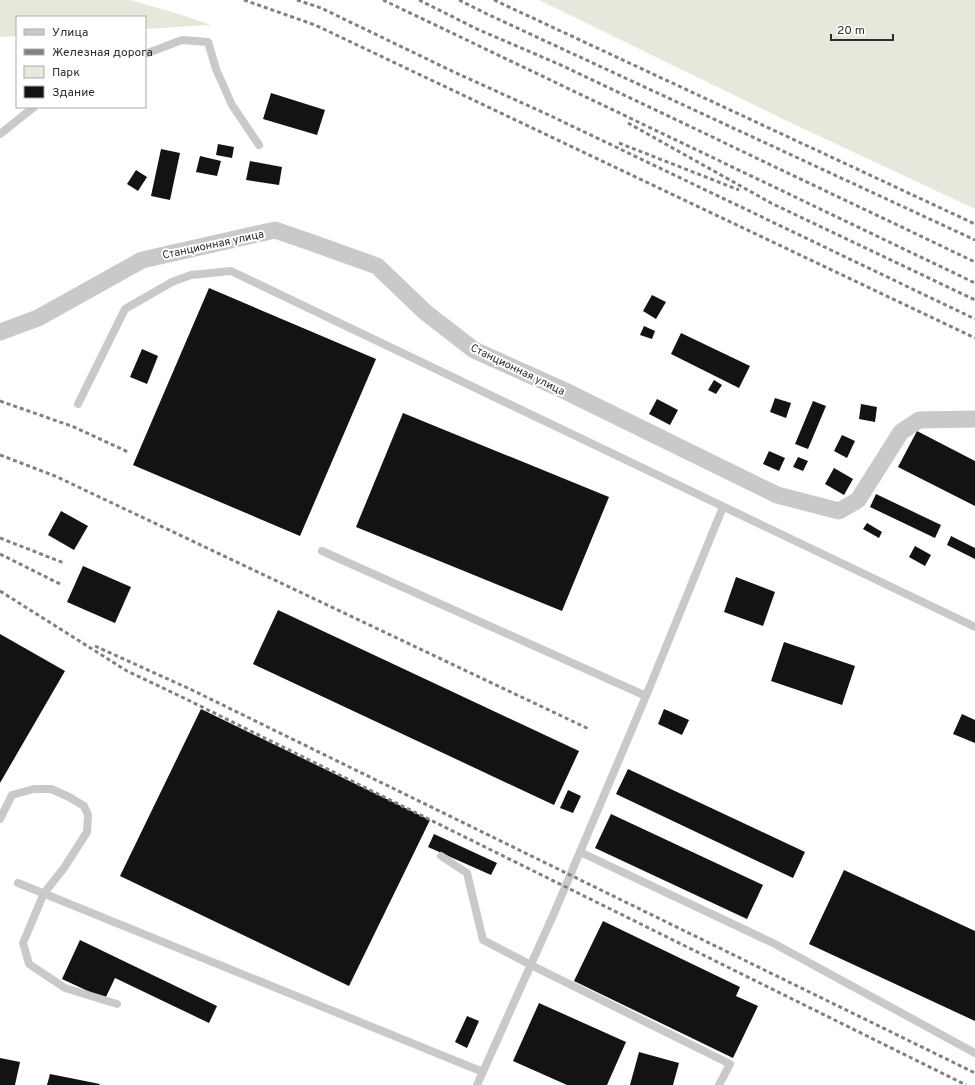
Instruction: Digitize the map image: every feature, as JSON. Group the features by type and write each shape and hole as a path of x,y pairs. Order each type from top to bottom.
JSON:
{"street":[{"name":"Станционная улица","path":"0,332 38,318 142,260 274,230 377,266 425,312 474,350 560,389 777,495 839,511 858,500 901,432 919,420 975,419"}],"lane":[{"path":"146,54 182,40 208,42 216,69 232,105 259,145"},
{"path":"0,134 33,108"},
{"path":"78,404 125,308 172,282 191,276 231,271 975,627"},
{"path":"477,1085 555,911 646,696 723,506"},
{"path":"322,551 646,696"},
{"path":"0,819 12,795 34,789 51,789 84,806 88,815 87,832 64,868 44,893 23,943 29,964 65,988 117,1004"},
{"path":"580,852 773,943 975,1052"},
{"path":"441,856 467,873 483,940 530,965 730,1064 719,1085"},
{"path":"18,882 483,1072"}],"green space":[{"path":"0,0 130,0 211,25 146,29 146,16 16,16 16,36 0,37"},
{"path":"539,0 975,0 975,209 785,120"}],"building":[{"path":"271,93 325,110 317,135 263,119"},
{"path":"218,144 234,147 232,158 216,155"},
{"path":"161,149 180,153 170,200 151,196"},
{"path":"200,156 221,161 217,176 196,172"},
{"path":"250,161 282,167 279,185 246,180"},
{"path":"136,170 147,177 138,191 127,184"},
{"path":"209,288 376,359 300,536 133,465"},
{"path":"652,295 666,302 656,319 643,311"},
{"path":"644,326 655,331 652,339 640,335"},
{"path":"681,333 750,366 739,388 671,354"},
{"path":"142,349 158,356 147,384 130,377"},
{"path":"714,380 722,385 716,394 708,390"},
{"path":"775,398 791,403 786,418 770,412"},
{"path":"657,399 678,410 670,425 649,414"},
{"path":"813,401 826,406 808,449 795,444"},
{"path":"861,404 877,407 875,422 859,419"},
{"path":"403,413 609,497 562,611 356,527"},
{"path":"917,431 975,461 975,506 898,467"},
{"path":"842,435 855,441 847,458 834,451"},
{"path":"769,451 785,458 779,471 763,464"},
{"path":"798,457 808,461 803,471 793,467"},
{"path":"834,468 853,479 844,495 825,484"},
{"path":"876,494 941,525 935,538 870,507"},
{"path":"61,511 88,526 74,550 48,535"},
{"path":"867,523 882,532 879,538 863,529"},
{"path":"951,536 975,548 975,559 947,545"},
{"path":"915,546 931,555 925,566 909,557"},
{"path":"83,566 131,587 115,623 67,602"},
{"path":"736,577 775,592 763,626 724,612"},
{"path":"278,610 579,751 554,805 253,664"},
{"path":"0,634 65,671 0,783"},
{"path":"784,642 855,666 842,705 771,681"},
{"path":"201,709 430,820 349,986 120,876"},
{"path":"664,709 689,720 682,735 658,724"},
{"path":"962,714 975,720 975,743 953,734"},
{"path":"628,769 805,852 793,878 616,794"},
{"path":"568,790 581,796 573,813 560,808"},
{"path":"611,814 763,885 747,919 595,848"},
{"path":"434,834 497,863 491,875 428,847"},
{"path":"844,870 975,931 975,1021 809,944"},
{"path":"603,921 740,987 736,996 758,1006 733,1058 574,981"},
{"path":"80,940 217,1006 209,1023 115,978 105,999 62,979"},
{"path":"539,1003 626,1042 607,1085 567,1085 513,1061"},
{"path":"467,1016 479,1021 467,1048 455,1042"},
{"path":"639,1052 679,1063 673,1085 630,1085"},
{"path":"0,1058 20,1062 15,1085 0,1085"},
{"path":"50,1074 100,1084 47,1085"}],"railway":[{"path":"244,0 315,25 975,338"},
{"path":"297,0 321,8 454,72 551,116 975,319"},
{"path":"383,0 975,283"},
{"path":"419,0 477,29 563,66 975,262"},
{"path":"459,0 975,240"},
{"path":"494,0 975,224"},
{"path":"628,123 771,203 975,300"},
{"path":"619,143 739,190"},
{"path":"0,401 74,427 128,452"},
{"path":"0,455 55,476 589,729"},
{"path":"0,538 64,563"},
{"path":"0,554 60,584"},
{"path":"0,591 127,671 966,1085"},
{"path":"95,646 192,690 975,1073"}]}
